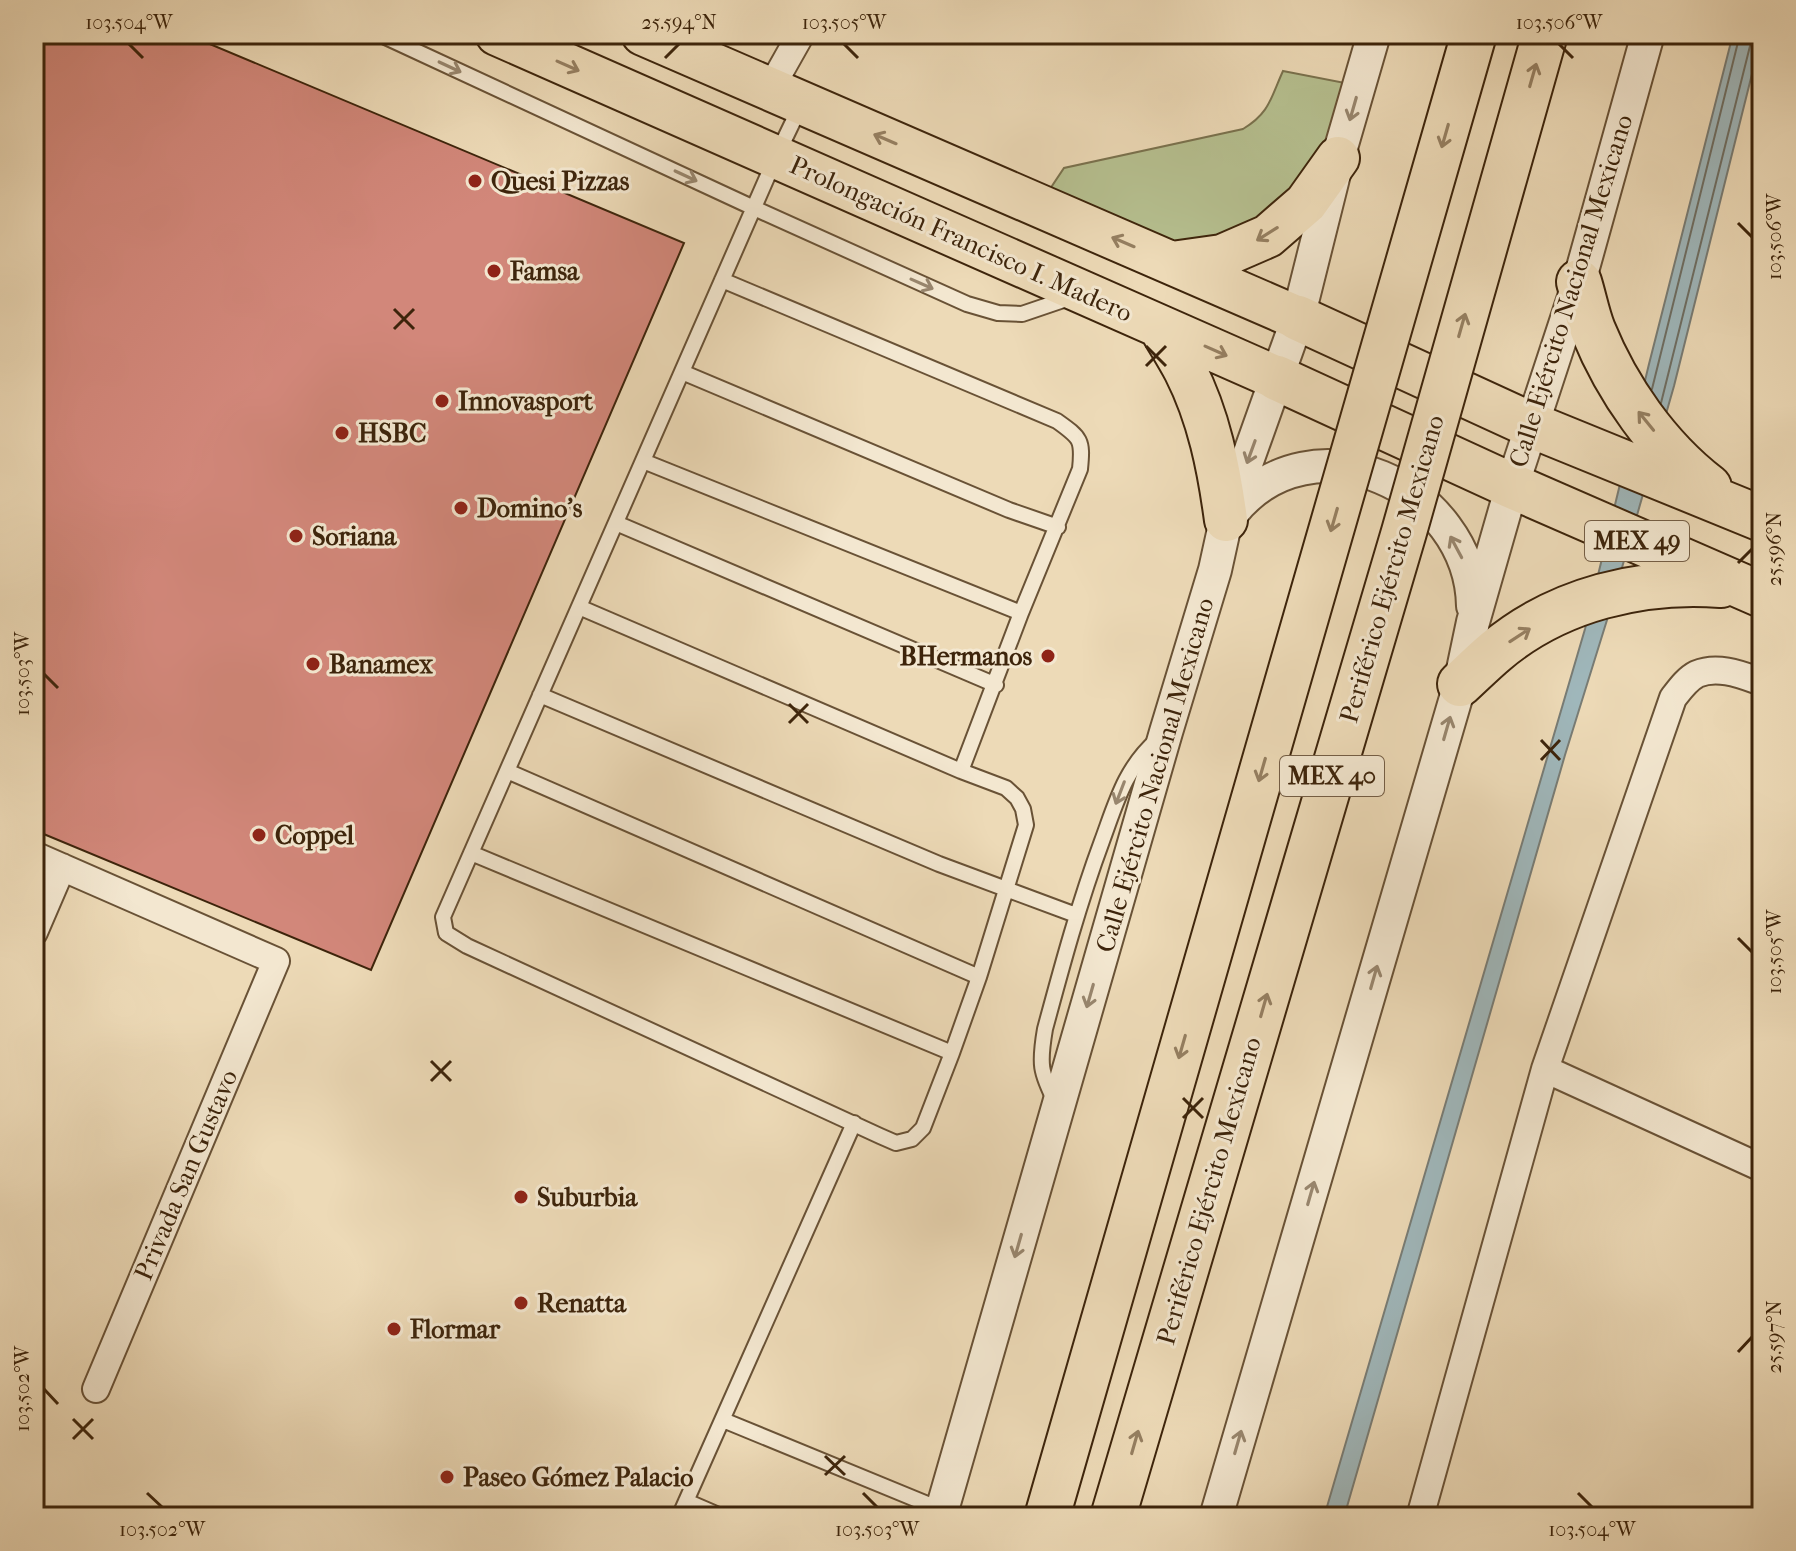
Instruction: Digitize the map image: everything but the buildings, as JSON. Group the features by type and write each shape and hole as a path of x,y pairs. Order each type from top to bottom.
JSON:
{"highway":[{"name":"MEX 40","path":"1047,1517 1474,34"},
{"name":"Periférico Ejército Mexicano","path":"1113,1517 1400,547 1545,34"},
{"path":"1579,282 1593,329 1613,372 1639,413 1669,450 1705,483 1753,515"},
{"name":"MEX 49","path":"1298,318 1531,425 1753,515"},
{"name":"Prolongación Francisco I. Madero","path":"1277,378 1512,486"},
{"name":"MEX 49","path":"1512,486 1752,591"},
{"path":"1460,684 1498,649 1541,621 1589,600 1639,587 1690,582 1752,591"}],"main road":[{"name":"Prolongación Francisco I. Madero","path":"497,34 1277,378"},
{"path":"643,34 1298,318"},
{"path":"1172,263 1222,256 1268,236 1306,203 1338,158"},
{"path":"1160,327 1186,371 1205,419 1219,469 1226,520"}],"street":[{"path":"786,96 801,34"},
{"name":"Calle Ejército Nacional Mexicano","path":"941,1513 1215,570 1226,520 1298,318 1338,158 1374,34"},
{"name":"Calle Ejército Nacional Mexicano","path":"1216,1517 1460,684 1473,622 1512,486 1579,282 1648,34"},
{"path":"1226,520 1261,485 1283,474 1333,466 1358,469 1383,477 1427,506 1458,548 1468,572 1473,597 1473,622"},
{"path":"1428,1514 1545,1069 1673,698 1687,680 1709,671 1726,671 1762,682"},
{"path":"34,855 62,867 34,932"},
{"name":"Privada San Gustavo","path":"62,867 276,961 96,1389"},
{"path":"1545,1069 1762,1168"}],"lane":[{"path":"379,34 967,304 998,313 1022,314 1084,293"},
{"path":"579,607 1006,788 1017,798 1026,825 1007,890 952,1053 923,1128 912,1139 896,1143 467,946 446,933 443,917 776,157 786,96"},
{"path":"722,280 1057,421 1076,435 1082,449 1080,469 961,771"},
{"path":"682,372 1009,510 1058,527"},
{"path":"643,461 1021,613"},
{"path":"616,523 996,685"},
{"path":"540,695 939,864 1076,915"},
{"path":"1058,1107 1041,1071 1041,1048 1076,915 1125,779 1142,754 1166,732"},
{"path":"507,771 979,977"},
{"path":"471,853 952,1053"},
{"path":"679,1517 854,1123"},
{"path":"723,1420 941,1513"},
{"path":"686,1501 723,1517"}],"green space":[{"path":"1283,71 1345,83 1333,156 1299,202 1211,255 1042,201 1064,168 1243,129 1264,110"}],"water":[{"path":"1733,34 1762,34 1674,386 1344,1517 1324,1517 1585,629"}],"place":[{"name":"Quesi Pizzas","path":"475,181"},
{"name":"Famsa","path":"494,271"},
{"name":"Innovasport","path":"442,401"},
{"name":"HSBC","path":"342,433"},
{"name":"Domino's","path":"461,508"},
{"name":"Soriana","path":"296,536"},
{"name":"BHermanos","path":"1048,656"},
{"name":"Banamex","path":"313,664"},
{"name":"Coppel","path":"259,835"},
{"name":"Suburbia","path":"521,1197"},
{"name":"Renatta","path":"521,1303"},
{"name":"Flormar","path":"394,1329"},
{"name":"Paseo Gómez Palacio","path":"447,1477"}]}
